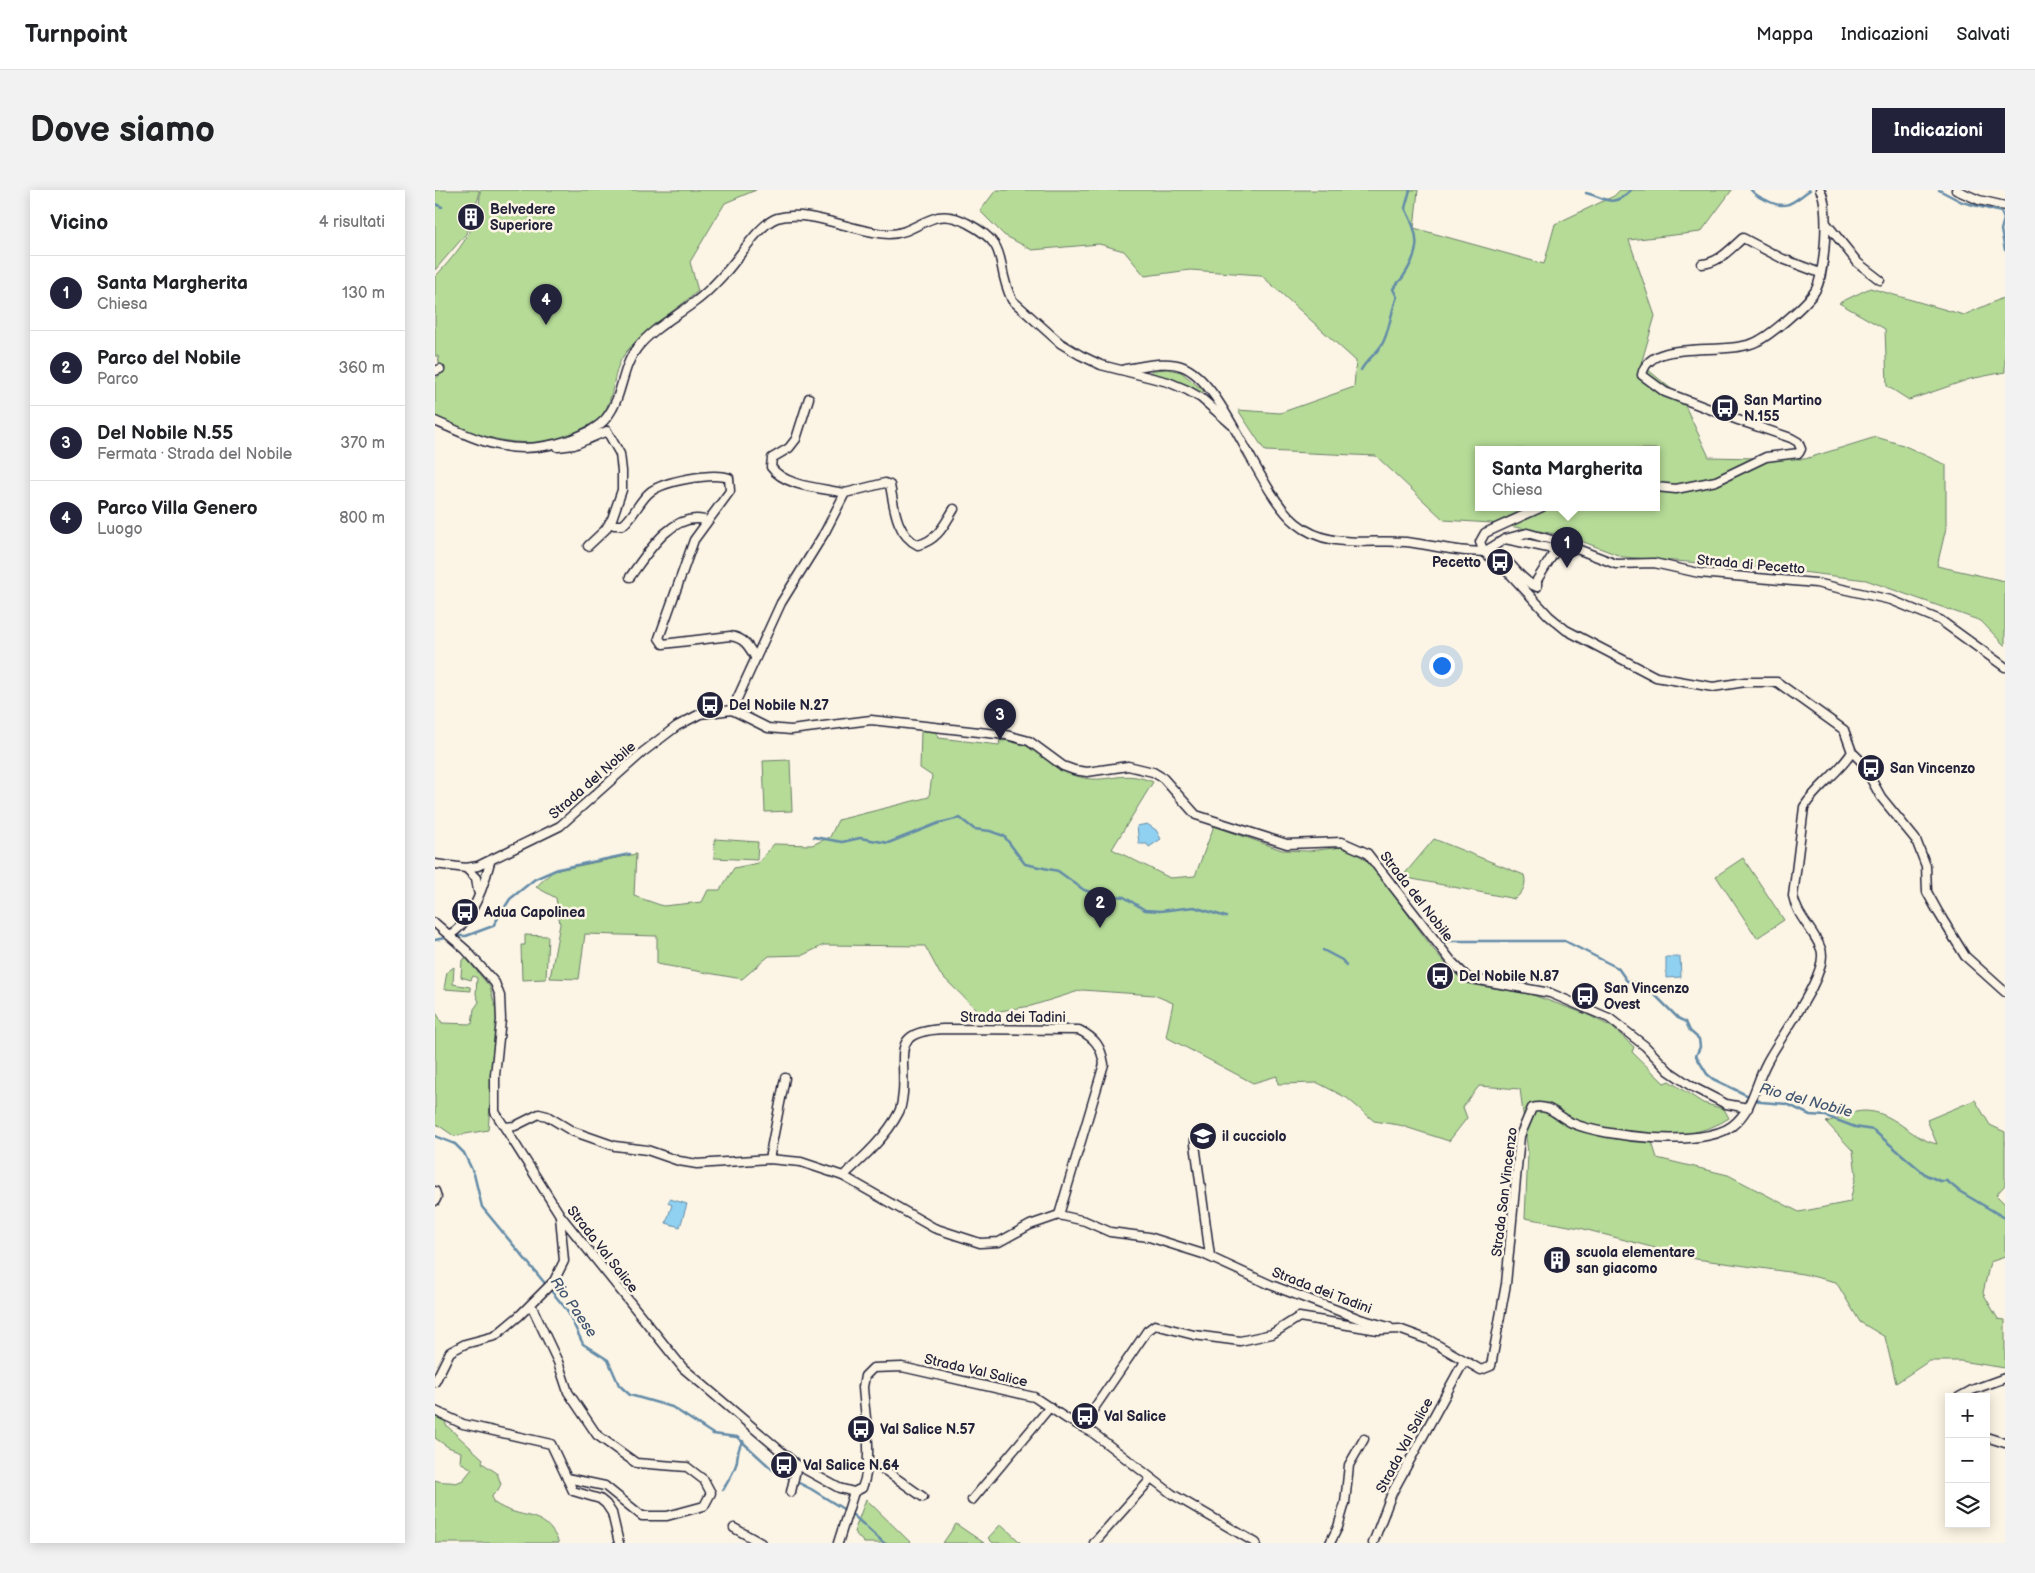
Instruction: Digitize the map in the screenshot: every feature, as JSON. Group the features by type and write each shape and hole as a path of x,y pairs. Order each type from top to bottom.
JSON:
{"street":[{"path":"1955,190 1979,200 2005,206"},
{"path":"1660,487 1676,489 1716,481 1766,457 1799,453 1801,449 1798,442 1791,438 1665,392 1642,375 1644,366 1649,359 1657,355 1674,351 1741,348 1759,341 1804,304 1816,290 1820,273 1825,223 1821,191"},
{"path":"435,421 473,438 503,447 524,449 548,446 577,437 602,423 611,410 623,373 636,349 652,333 706,292 739,258 764,226 783,216 815,218 856,230 889,234 902,233 940,216 961,219 977,228 996,243 1008,290 1017,306 1060,344 1101,365 1187,390 1201,398 1231,424"},
{"path":"1825,223 1858,263 1880,280"},
{"path":"1702,264 1711,264 1718,260 1743,238 1783,259 1820,273"},
{"path":"1123,370 1147,366 1180,365 1197,376 1208,388 1231,424 1277,503 1306,531 1319,537 1348,543 1407,542 1469,552 1496,554 1529,585 1537,587 1537,580 1554,553 1553,549 1505,539"},
{"path":"809,398 796,439 789,448 773,458 771,467 777,475 793,482 845,493 885,483 890,485 896,516 906,536 910,541 918,545 933,540 954,509"},
{"path":"548,446 563,447 573,445 609,431 619,454 623,480 620,498 605,530 588,546"},
{"path":"610,522 614,525 623,525 651,491 667,484 716,475 729,478 730,491 705,523 695,540 659,638 663,644 730,636 740,638 747,643 755,657"},
{"path":"733,710 755,657 781,603 825,532 845,493"},
{"path":"1532,511 1485,533 1480,542 1484,552 1511,575 1549,616 1566,630 1656,677 1713,687 1745,682 1777,682 1844,730 1852,752 1861,762 1881,797 1916,840 1926,866 1927,892 1965,956 2005,992"},
{"path":"630,577 669,530 696,518 704,520 705,523"},
{"name":"Strada di Pecetto","path":"1484,552 1505,539 1527,533 1559,542 1616,564 1654,563 1699,573 1816,582 1891,600 1940,620 2005,667"},
{"name":"Strada del Nobile","path":"435,864 466,868 490,862 560,826 643,752 677,726 700,714 733,710 767,728 791,730 871,720 1006,735 1029,741 1063,766 1074,770 1087,772 1128,766 1153,772 1163,778 1196,815 1287,844 1342,842 1367,853 1442,949 1468,978 1550,993 1609,1018 1645,1046 1669,1071 1691,1086 1726,1104 1751,1101"},
{"name":"Strada San Vincenzo","path":"1082,1426 1147,1331 1155,1324 1194,1335 1241,1341 1272,1334 1296,1317 1378,1330 1399,1329 1429,1340 1464,1361 1486,1370 1491,1366 1506,1284 1520,1136 1532,1108 1546,1106 1572,1123 1612,1132 1662,1139 1714,1134 1731,1127 1751,1101 1769,1058 1780,1038 1809,996 1821,968 1821,949 1795,908 1793,896 1804,807 1810,797 1843,767 1852,752"},
{"path":"451,937 466,918 478,895 490,862"},
{"path":"466,868 476,878 478,895"},
{"name":"Strada Val Salice","path":"435,923 484,968 495,983 500,996 501,1020 493,1104 495,1112 560,1215 683,1368 797,1465 839,1488 854,1492 862,1488 867,1476 868,1463 863,1387 865,1376 873,1368 902,1366 1035,1396 1067,1420 1082,1426 1151,1479 1256,1543"},
{"name":"Strada dei Tadini","path":"843,1176 860,1160 900,1111 903,1087 903,1044 909,1037 926,1030 943,1029 1079,1030 1091,1036 1098,1044 1104,1064 1059,1215 1085,1221 1110,1232 1149,1237 1210,1256 1271,1285 1360,1319 1399,1329"},
{"path":"769,1159 785,1078"},
{"path":"505,1127 515,1126 539,1114 547,1116 572,1131 615,1146 647,1150 679,1161 697,1164 769,1159 801,1162 843,1176 934,1228 980,1243 999,1242 1030,1225 1059,1215"},
{"path":"1199,1135 1195,1139 1195,1144 1210,1256"},
{"path":"435,1191 437,1197 435,1201"},
{"path":"435,1382 450,1352 465,1344 495,1336 531,1305 548,1287 564,1261 560,1215"},
{"path":"531,1305 558,1362 568,1392 597,1435 636,1463 687,1467 704,1480 711,1493 704,1506 653,1517 642,1516 605,1486 567,1478"},
{"name":"Strada Val Salice","path":"1373,1543 1392,1493 1464,1361"},
{"path":"1966,1393 2005,1378"},
{"path":"972,1500 1050,1407"},
{"path":"435,1411 463,1424 551,1444 573,1491 600,1499 606,1504 612,1513 619,1543"},
{"path":"1989,1438 2005,1443"},
{"path":"1329,1543 1338,1527 1345,1503 1349,1465 1364,1439"},
{"path":"868,1463 886,1471 923,1497"},
{"path":"792,1485 797,1465"},
{"path":"1094,1543 1151,1479"},
{"path":"838,1543 854,1492"},
{"path":"733,1528 761,1543"}],"green space":[{"path":"435,190 479,190 479,196 466,234 435,270"},
{"path":"480,190 756,190 725,203 690,262 698,291 652,328 626,352 618,367 610,401 602,415 586,427 558,439 522,442 487,437 435,416 435,379 441,374 438,356 435,356 435,277 467,237 477,215"},
{"path":"996,190 1418,190 1414,228 1544,264 1555,224 1614,196 1620,190 1732,190 1701,232 1629,240 1655,316 1641,364 1681,397 1709,457 1805,459 1876,437 1903,445 1946,465 1946,528 1937,566 2005,581 2005,646 1981,621 1866,580 1778,569 1623,557 1568,536 1491,523 1444,520 1376,456 1265,451 1238,410 1280,413 1354,387 1356,361 1261,275 1190,270 1145,276 1124,251 1099,244 1032,250 1004,235 980,211"},
{"path":"1870,288 1964,315 2005,297 2005,372 1970,379 1909,400 1887,386 1885,329 1839,303"},
{"path":"1168,369 1181,372 1204,391 1200,394 1149,373 1154,370"},
{"path":"921,730 935,731 939,738 999,745 1000,740 1027,746 1069,773 1084,778 1102,779 1125,776 1142,778 1153,782 1112,849 1170,878 1195,876 1214,826 1282,850 1308,851 1343,847 1356,853 1371,864 1434,950 1453,972 1469,984 1530,994 1586,1014 1612,1027 1634,1047 1632,1052 1664,1083 1669,1081 1703,1103 1724,1109 1729,1118 1712,1127 1680,1135 1650,1136 1657,1158 1728,1175 1799,1212 1850,1202 1856,1175 1853,1151 1826,1122 1855,1112 1875,1112 1885,1115 1927,1141 1937,1144 1927,1120 1975,1100 1990,1125 2005,1132 2005,1185 1996,1195 2005,1204 2005,1257 1990,1262 1983,1293 1998,1319 2005,1320 2005,1368 1960,1361 1929,1361 1896,1383 1885,1337 1860,1322 1836,1282 1803,1274 1696,1259 1580,1228 1525,1218 1528,1153 1520,1089 1479,1086 1463,1107 1467,1118 1449,1141 1399,1125 1374,1121 1347,1098 1318,1083 1278,1084 1277,1076 1253,1083 1166,1037 1173,1003 1154,995 1082,990 1031,1006 981,1014 940,974 925,946 824,945 803,955 769,956 742,979 657,964 657,936 585,934 579,979 550,978 560,924 556,898 536,887 553,871 636,854 634,896 663,906 702,902 708,890 720,890 734,868 758,863 774,844 812,845 830,837 838,820 929,797 932,776 920,768"},
{"path":"790,760 792,811 765,812 763,761"},
{"path":"715,839 758,842 757,860 714,858"},
{"path":"1434,839 1524,875 1525,885 1522,891 1515,899 1402,877"},
{"path":"1743,858 1784,920 1757,938 1716,876"},
{"path":"525,935 548,936 546,979 522,980 521,945 525,945"},
{"path":"466,958 490,987 496,1010 497,1025 488,1130 454,1136 435,1123 435,1010 442,1023 472,1024 474,1009 479,1002 476,994 477,978 473,976 471,980 461,977 462,960"},
{"path":"454,967 453,984 470,987 471,991 444,989 447,972"},
{"path":"435,1416 445,1421 446,1425 483,1459 482,1463 497,1473 501,1484 492,1496 493,1502 513,1512 539,1519 553,1532 559,1543 435,1543 435,1480 456,1483 463,1480 472,1469 460,1462 461,1452 448,1447 435,1438"},
{"path":"866,1499 911,1543 864,1543 854,1532"},
{"path":"956,1524 984,1543 943,1543"},
{"path":"1001,1524 1021,1543 993,1543 988,1538"}],"water":[{"path":"1147,824 1156,830 1161,839 1149,847 1147,844 1139,844 1137,826"},
{"path":"1666,957 1680,957 1681,977 1666,978"},
{"path":"670,1199 687,1204 680,1227 666,1223 672,1205 668,1203"}],"waterway":[{"path":"1361,370 1384,341 1397,297 1393,289 1403,277 1413,259 1416,235 1405,208 1410,190"},
{"path":"1586,193 1614,201 1631,190"},
{"path":"1751,190 1761,198 1781,205 1795,201 1810,190"},
{"path":"1939,190 1962,202 2001,212 2004,219 2001,230 2005,250"},
{"path":"435,204 442,207"},
{"name":"Rio del Nobile","path":"814,837 842,842 860,838 888,843 939,823 960,818 974,829 990,831 1004,836 1025,864 1058,871 1084,890 1097,894 1124,897 1145,910 1160,911 1194,907 1226,917"},
{"name":"Rio del Nobile","path":"454,936 466,936 493,926 510,899 535,879 558,869 630,854"},
{"name":"Rio del Nobile","path":"435,940 449,937"},
{"name":"Rio del Nobile","path":"1435,947 1448,941 1565,941 1618,968 1627,981 1645,985 1678,1018 1686,1022 1690,1031 1699,1039 1700,1047 1696,1056 1707,1074 1713,1079 1761,1102 1787,1104 1810,1115 1826,1116 1855,1127 1873,1130 1926,1175 1940,1181 1947,1181 1959,1191 2005,1218"},
{"name":"Rio del Nobile","path":"1323,950 1342,960 1346,965"},
{"name":"Rio Paese","path":"435,1136 455,1144 464,1153 474,1174 482,1207 567,1310 583,1344 608,1360 619,1385 630,1395 672,1407 713,1434 737,1437 773,1470 811,1489 853,1515 884,1543"},
{"path":"723,1490 737,1463 739,1448 743,1441"}],"place":[{"name":"Belvedere Superiore","path":"471,217"},
{"name":"Parco Villa Genero","path":"546,325"},
{"name":"San Martino N.155","path":"1725,408"},
{"name":"Pecetto","path":"1500,562"},
{"name":"Santa Margherita","path":"1567,568"},
{"name":"Del Nobile N.27","path":"710,705"},
{"name":"Del Nobile N.55","path":"1000,740"},
{"name":"San Vincenzo","path":"1871,768"},
{"name":"Adua Capolinea","path":"465,912"},
{"name":"Parco del Nobile","path":"1100,928"},
{"name":"Del Nobile N.87","path":"1440,976"},
{"name":"San Vincenzo Ovest","path":"1585,996"},
{"name":"il cucciolo","path":"1203,1136"},
{"name":"scuola elementare san giacomo","path":"1557,1260"},
{"name":"Val Salice","path":"1085,1416"},
{"name":"Val Salice N.57","path":"861,1429"},
{"name":"Val Salice N.64","path":"784,1465"}]}
